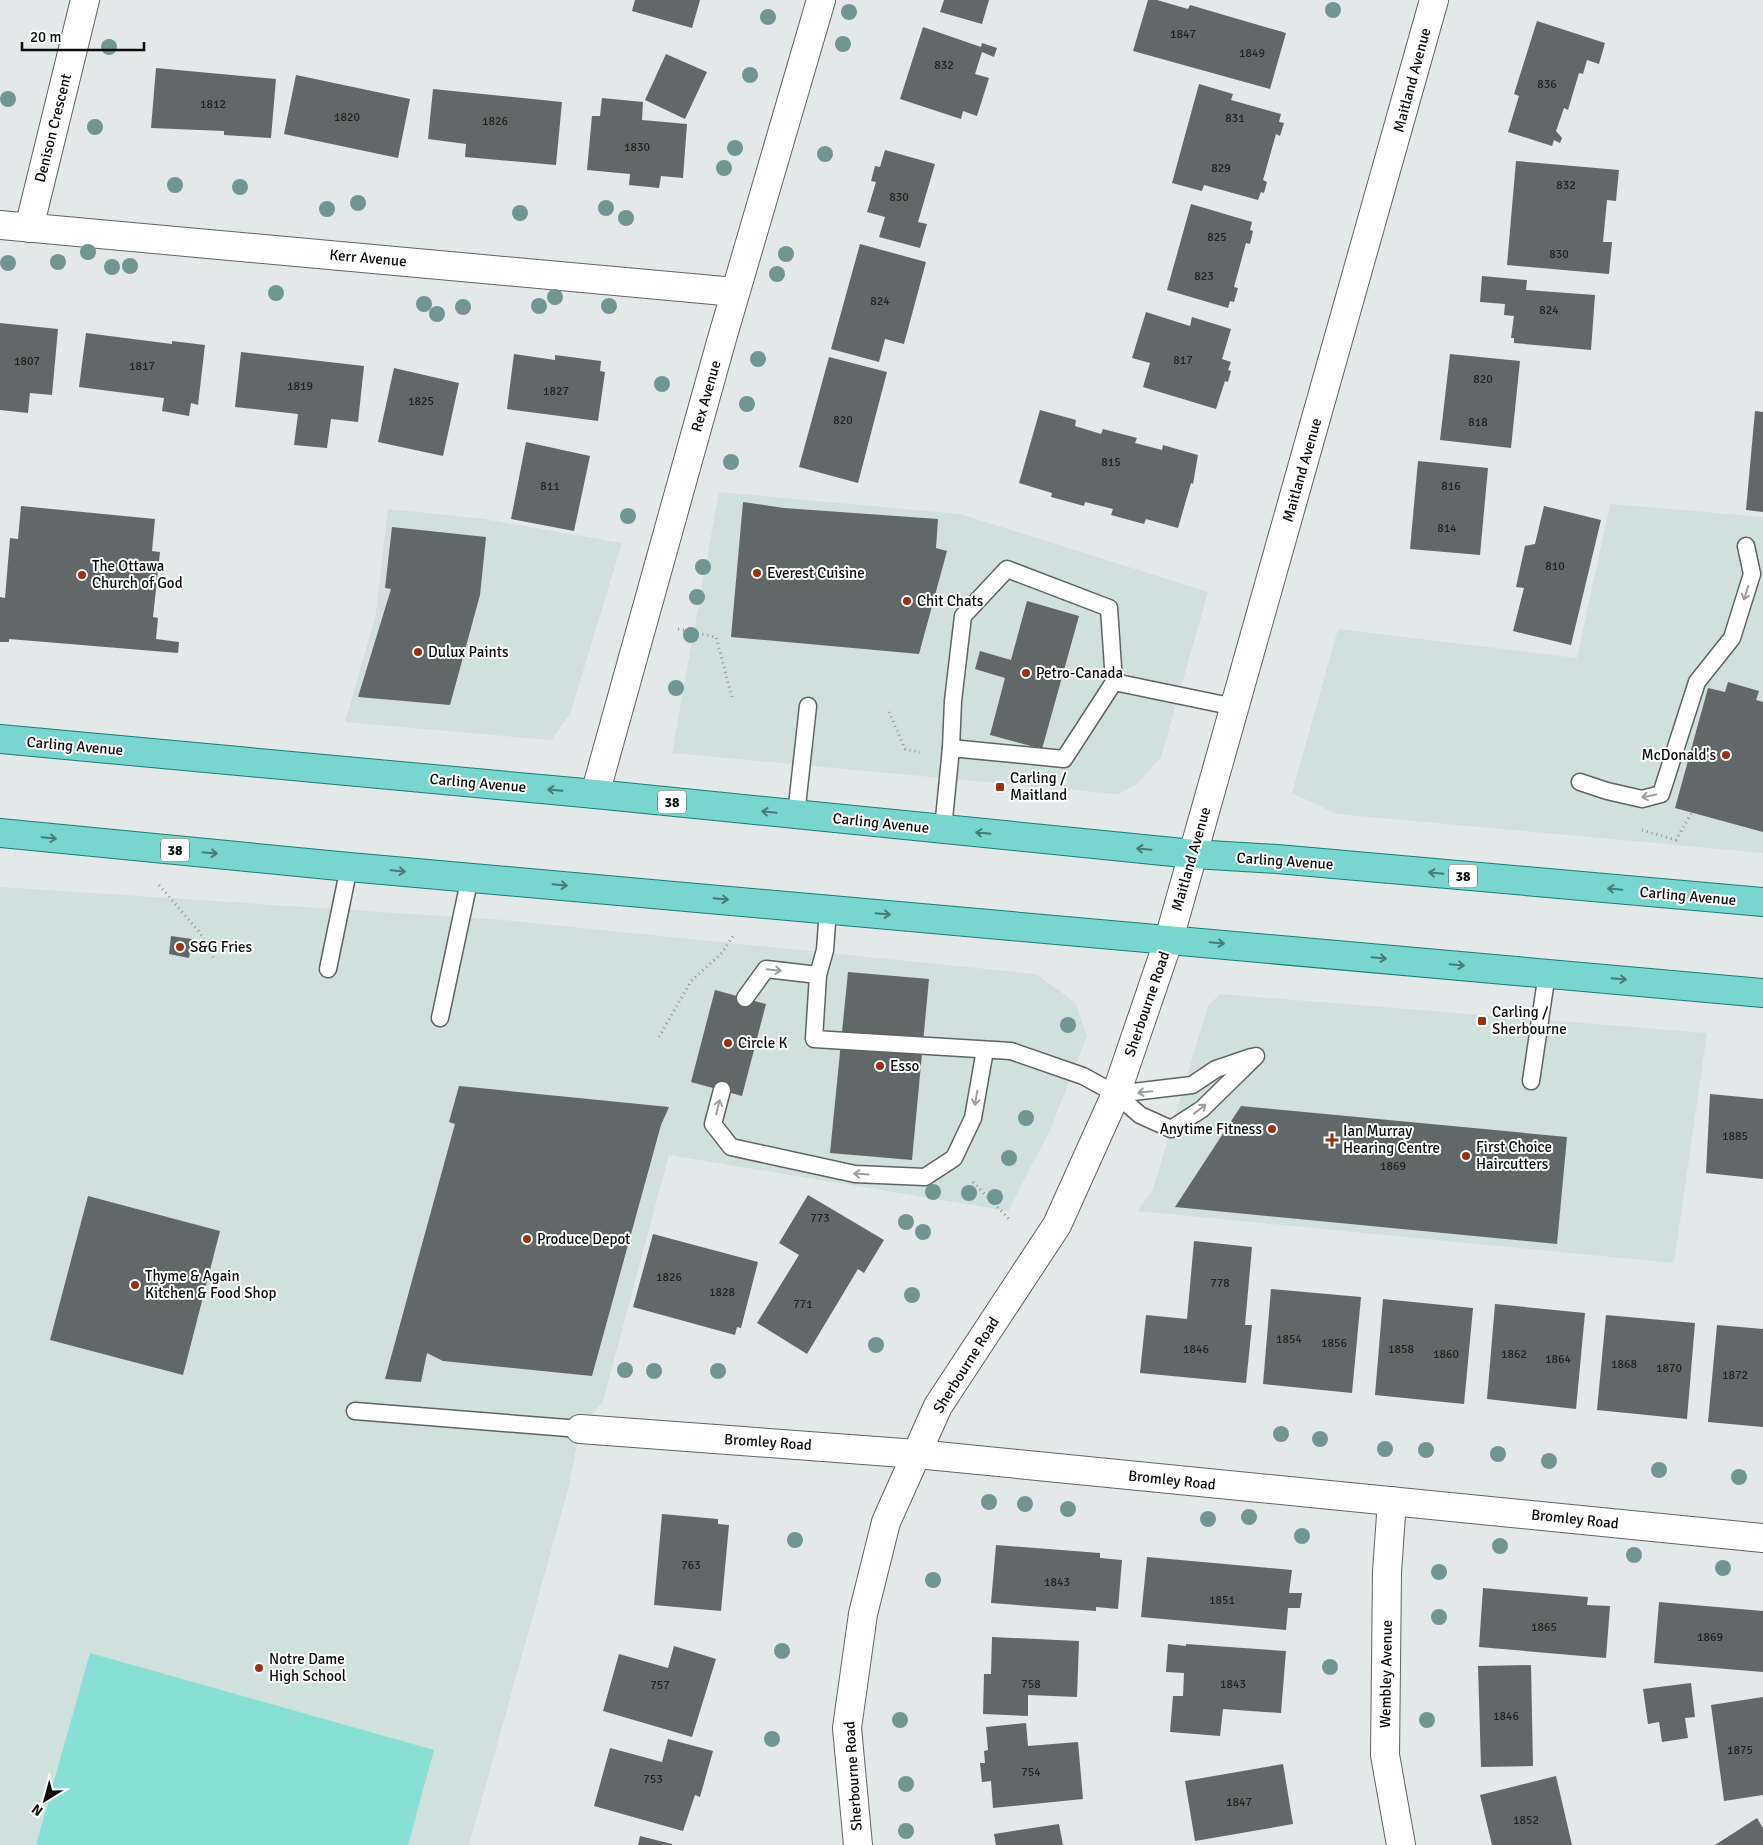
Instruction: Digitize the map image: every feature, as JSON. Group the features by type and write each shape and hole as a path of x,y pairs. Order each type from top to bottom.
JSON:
{"main road":[{"name":"Carling Avenue","path":"0,739 595,794 1193,854 1276,859 1763,902"},
{"name":"38","path":"0,833 349,867 1763,993"}],"street":[{"name":"Denison Crescent","path":"29,228 85,0"},
{"name":"Rex Avenue","path":"595,794 735,292 821,0"},
{"name":"Maitland Avenue","path":"1169,939 1434,0"},
{"name":"Kerr Avenue","path":"0,225 735,292"},
{"name":"Sherbourne Road","path":"858,1845 847,1728 863,1614 886,1522 938,1406 1056,1225 1116,1094 1169,939"},
{"name":"Bromley Road","path":"580,1429 917,1454 1763,1538"},
{"name":"Wembley Avenue","path":"1392,1501 1387,1572 1385,1755 1400,1845"}],"lane":[{"path":"1580,782 1607,791 1642,799 1660,794 1697,682 1732,638 1752,574 1746,546"},
{"path":"943,829 951,752 953,701 963,616 1007,569 1109,608 1114,682 1064,759 951,752"},
{"path":"1114,682 1235,707"},
{"path":"796,814 808,706"},
{"path":"328,969 349,867"},
{"path":"440,1018 470,877"},
{"path":"828,909 825,950 818,975 814,1039 1011,1051 1083,1076 1116,1094 1140,1115 1171,1129 1202,1109 1256,1056 1216,1069 1192,1085 1116,1094"},
{"path":"745,998 766,970 818,975"},
{"path":"1531,1081 1547,973"},
{"path":"722,1090 714,1124 731,1147 855,1174 925,1177 954,1158 973,1118 985,1050"},
{"path":"355,1411 580,1429"}],"path":[{"path":"643,622 716,637 732,696"},
{"path":"889,712 905,750 951,752"},
{"path":"159,886 201,934 214,959"},
{"path":"660,1037 691,981 722,953 733,936"},
{"path":"954,1158 985,1196 1011,1221"}],"shaded area":[{"path":"719,492 960,514 1208,592 1161,757 1136,785 1117,794 672,753"},
{"path":"1610,504 1763,517 1763,853 1337,814 1292,793 1338,629 1577,658"},
{"path":"388,509 484,519 622,543 570,714 551,740 345,722 376,614"},
{"path":"0,887 504,920 1036,974 1075,1002 1087,1036 1050,1130 1008,1211 669,1155 603,1401 580,1429 568,1490 469,1845 0,1845"},
{"path":"1220,994 1707,1033 1674,1263 1138,1211 1153,1189 1208,1006"},
{"path":"90,1653 434,1750 408,1845 36,1845"}],"building":[{"path":"635,0 700,0 692,28 632,11"},
{"path":"944,0 989,0 982,24 940,12"},
{"path":"1148,0 1157,0 1188,9 1190,5 1286,33 1270,89 1133,51"},
{"path":"1537,21 1605,43 1599,64 1587,60 1583,74 1579,73 1568,110 1564,108 1556,131 1562,138 1560,143 1554,140 1552,146 1508,132 1519,96 1514,94"},
{"path":"923,27 981,47 982,43 997,48 994,57 982,52 975,74 989,78 977,116 963,111 961,119 900,99"},
{"path":"666,54 707,72 685,119 645,100"},
{"path":"156,68 276,79 271,138 224,135 224,131 151,128"},
{"path":"296,75 410,99 398,158 284,134"},
{"path":"1199,84 1233,94 1231,100 1281,114 1279,122 1284,123 1280,136 1276,134 1263,180 1267,182 1264,193 1261,192 1258,200 1204,185 1202,191 1172,183"},
{"path":"433,89 562,102 556,165 465,157 466,144 428,139"},
{"path":"602,98 643,102 642,120 687,124 683,178 661,176 659,188 629,185 630,174 587,170 592,116 600,116"},
{"path":"885,150 935,164 918,222 927,224 920,248 879,237 885,217 867,212 876,182 871,181 875,166 880,167"},
{"path":"1516,161 1619,170 1616,201 1607,200 1603,242 1612,242 1609,274 1507,265"},
{"path":"1191,204 1252,222 1250,230 1253,231 1250,244 1246,243 1234,287 1238,288 1234,302 1230,301 1228,308 1167,290"},
{"path":"860,244 926,262 904,344 885,339 879,362 831,349"},
{"path":"1482,276 1527,280 1526,290 1595,295 1591,350 1514,343 1514,338 1511,338 1514,316 1504,315 1505,304 1480,302"},
{"path":"1146,312 1190,326 1192,317 1231,329 1222,359 1231,362 1228,370 1231,371 1228,382 1225,381 1216,409 1143,387 1150,363 1132,358"},
{"path":"0,323 58,329 52,395 30,393 28,413 0,410"},
{"path":"86,333 172,344 172,341 205,345 198,405 191,403 189,416 162,411 164,398 79,387"},
{"path":"241,352 364,366 358,422 331,419 327,448 294,445 298,414 235,407"},
{"path":"514,354 555,360 555,355 601,361 600,371 605,372 598,421 507,409"},
{"path":"1450,354 1520,361 1511,448 1440,440"},
{"path":"829,357 887,372 858,483 799,467"},
{"path":"394,368 459,383 443,456 378,442"},
{"path":"1040,410 1076,420 1075,426 1101,434 1103,429 1137,438 1135,443 1162,450 1163,445 1198,455 1193,484 1191,483 1178,528 1146,519 1144,524 1111,515 1113,509 1085,502 1084,506 1051,497 1052,493 1019,483"},
{"path":"1755,411 1763,412 1763,512 1746,510"},
{"path":"526,442 590,456 574,531 511,519"},
{"path":"1418,461 1488,468 1480,555 1410,549"},
{"path":"743,502 784,508 938,519 936,548 947,551 919,654 731,637"},
{"name":"The Ottawa Church of God","path":"21,506 155,519 152,551 160,552 153,617 158,618 156,639 179,642 178,653 9,639 9,642 0,642 0,597 5,598 10,538 18,539"},
{"path":"1544,506 1601,520 1571,645 1513,631 1524,588 1516,587 1525,546 1535,544"},
{"name":"Dulux Paints","path":"392,527 486,537 480,595 450,705 358,697 391,589 385,588"},
{"name":"Petro-Canada","path":"1027,601 1079,616 1042,749 990,735 1005,678 975,669 980,651 1011,660"},
{"name":"McDonald's","path":"1728,682 1759,691 1756,700 1763,702 1763,832 1675,808 1708,688 1725,692"},
{"name":"S&G Fries","path":"171,936 192,939 189,958 169,954"},
{"name":"Esso","path":"848,972 929,979 912,1160 830,1153"},
{"name":"Circle K","path":"715,990 766,1004 742,1096 691,1082"},
{"name":"Produce Depot","path":"459,1086 669,1107 661,1125 592,1376 443,1361 427,1353 421,1382 385,1379 455,1124 449,1122"},
{"path":"1710,1094 1763,1099 1763,1179 1706,1173"},
{"path":"1241,1106 1567,1137 1557,1244 1175,1207"},
{"path":"808,1195 884,1240 864,1273 858,1269 807,1354 757,1323 799,1255 779,1243"},
{"name":"Thyme & Again Kitchen & Food Shop","path":"88,1196 220,1231 183,1375 50,1340"},
{"path":"653,1234 758,1262 741,1328 737,1327 735,1335 633,1307"},
{"path":"1194,1241 1252,1247 1245,1325 1252,1325 1246,1383 1140,1373 1146,1315 1187,1319"},
{"path":"1271,1289 1361,1297 1352,1393 1263,1384"},
{"path":"1383,1299 1473,1308 1464,1404 1375,1395"},
{"path":"1495,1304 1585,1313 1576,1409 1487,1399"},
{"path":"1606,1315 1695,1323 1687,1419 1597,1410"},
{"path":"1717,1325 1763,1329 1763,1427 1708,1422"},
{"path":"662,1514 718,1519 718,1524 729,1525 721,1611 654,1605"},
{"path":"996,1545 1100,1553 1100,1558 1122,1560 1118,1609 1096,1607 1096,1611 991,1603"},
{"path":"1147,1557 1292,1570 1289,1593 1302,1593 1300,1608 1288,1608 1286,1630 1141,1617"},
{"path":"1483,1588 1588,1597 1587,1605 1610,1606 1606,1658 1479,1647"},
{"path":"1659,1602 1763,1611 1763,1672 1654,1663"},
{"path":"992,1637 1079,1641 1077,1697 1028,1695 1028,1716 983,1714 984,1674 991,1674"},
{"path":"1168,1644 1286,1651 1281,1713 1223,1709 1220,1736 1170,1732 1173,1696 1183,1696 1184,1673 1166,1672"},
{"path":"674,1646 716,1659 692,1737 603,1711 619,1654 668,1668"},
{"path":"1531,1665 1533,1766 1481,1767 1478,1666"},
{"path":"1691,1683 1695,1717 1685,1718 1688,1738 1662,1742 1659,1722 1648,1724 1643,1689"},
{"path":"1763,1697 1763,1795 1724,1801 1711,1705"},
{"path":"1026,1723 1028,1746 1078,1742 1083,1799 993,1808 991,1781 982,1782 980,1763 985,1763 984,1751 988,1750 986,1727"},
{"path":"668,1739 713,1751 700,1797 695,1795 683,1831 594,1806 610,1748 662,1762"},
{"path":"1283,1764 1293,1824 1195,1841 1185,1781"},
{"path":"1556,1776 1572,1845 1492,1845 1480,1795"},
{"path":"1757,1818 1763,1828 1763,1845 1715,1845"},
{"path":"1059,1824 1063,1845 996,1845 994,1834"},
{"path":"640,1836 672,1844 672,1845 638,1845"}],"place":[{"name":"Everest Cuisine","path":"757,573"},
{"name":"The Ottawa Church of God","path":"82,575"},
{"name":"Chit Chats","path":"907,601"},
{"name":"Dulux Paints","path":"418,652"},
{"name":"Petro-Canada","path":"1026,673"},
{"name":"McDonald's","path":"1726,755"},
{"name":"Carling / Maitland","path":"1000,787"},
{"name":"S&G Fries","path":"180,947"},
{"name":"Carling / Sherbourne","path":"1482,1021"},
{"name":"Circle K","path":"728,1043"},
{"name":"Esso","path":"880,1066"},
{"name":"Anytime Fitness","path":"1272,1129"},
{"name":"Ian Murray Hearing Centre","path":"1332,1140"},
{"name":"First Choice Haircutters","path":"1466,1156"},
{"name":"Produce Depot","path":"527,1239"},
{"name":"Thyme & Again Kitchen & Food Shop","path":"135,1285"},
{"name":"Notre Dame High School","path":"259,1668"}]}
